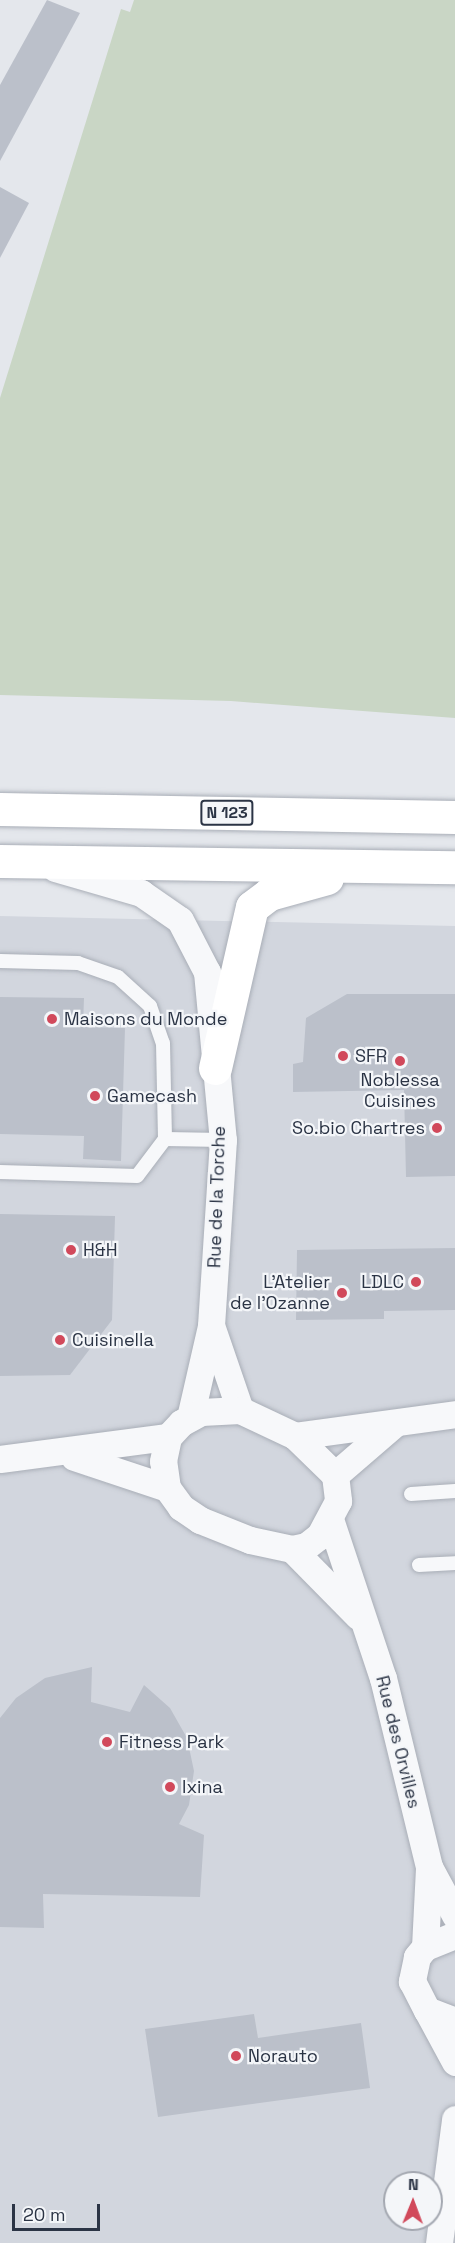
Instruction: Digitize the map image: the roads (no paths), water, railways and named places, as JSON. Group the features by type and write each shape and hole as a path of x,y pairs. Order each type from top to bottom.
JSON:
{"main road":[{"name":"N 123","path":"0,809 455,817"},
{"path":"0,861 455,867"},
{"path":"215,1068 252,907 290,886 372,867"}],"street":[{"name":"Rue de la Torche","path":"34,861 141,893 180,920 207,972 223,1140 211,1326"},
{"path":"211,1326 240,1410"},
{"path":"190,1418 211,1326"},
{"path":"0,1460 64,1454 168,1437 190,1418 201,1412 240,1410 295,1436 335,1475 338,1501 319,1536 292,1550 250,1540 200,1520 181,1507 167,1488 163,1461 168,1437"},
{"path":"295,1436 393,1425 455,1414"},
{"path":"335,1475 393,1425"},
{"path":"64,1454 167,1488"},
{"name":"Rue des Orvilles","path":"330,1519 361,1619 383,1678 429,1867 455,1915"},
{"name":"Rue des Orvilles","path":"292,1550 361,1619"},
{"name":"Rue des Orvilles","path":"425,1947 429,1867"},
{"path":"455,1935 425,1947 417,1957 412,1981 455,2062"},
{"path":"427,2010 455,2021"},
{"path":"439,2243 455,2119"}],"lane":[{"path":"0,961 78,963 118,977 150,1005 163,1043 165,1139 137,1176 0,1172"},
{"path":"165,1139 223,1140"},
{"path":"411,1494 455,1491"},
{"path":"419,1565 455,1563"}],"place":[{"name":"Maisons du Monde","path":"52,1019"},
{"name":"SFR","path":"343,1056"},
{"name":"Noblessa Cuisines","path":"400,1061"},
{"name":"Gamecash","path":"95,1096"},
{"name":"So.bio Chartres","path":"437,1128"},
{"name":"H&H","path":"71,1250"},
{"name":"LDLC","path":"416,1282"},
{"name":"L'Atelier de l'Ozanne","path":"342,1293"},
{"name":"Cuisinella","path":"60,1340"},
{"name":"Fitness Park","path":"107,1742"},
{"name":"Ixina","path":"170,1787"},
{"name":"Norauto","path":"236,2056"}]}
